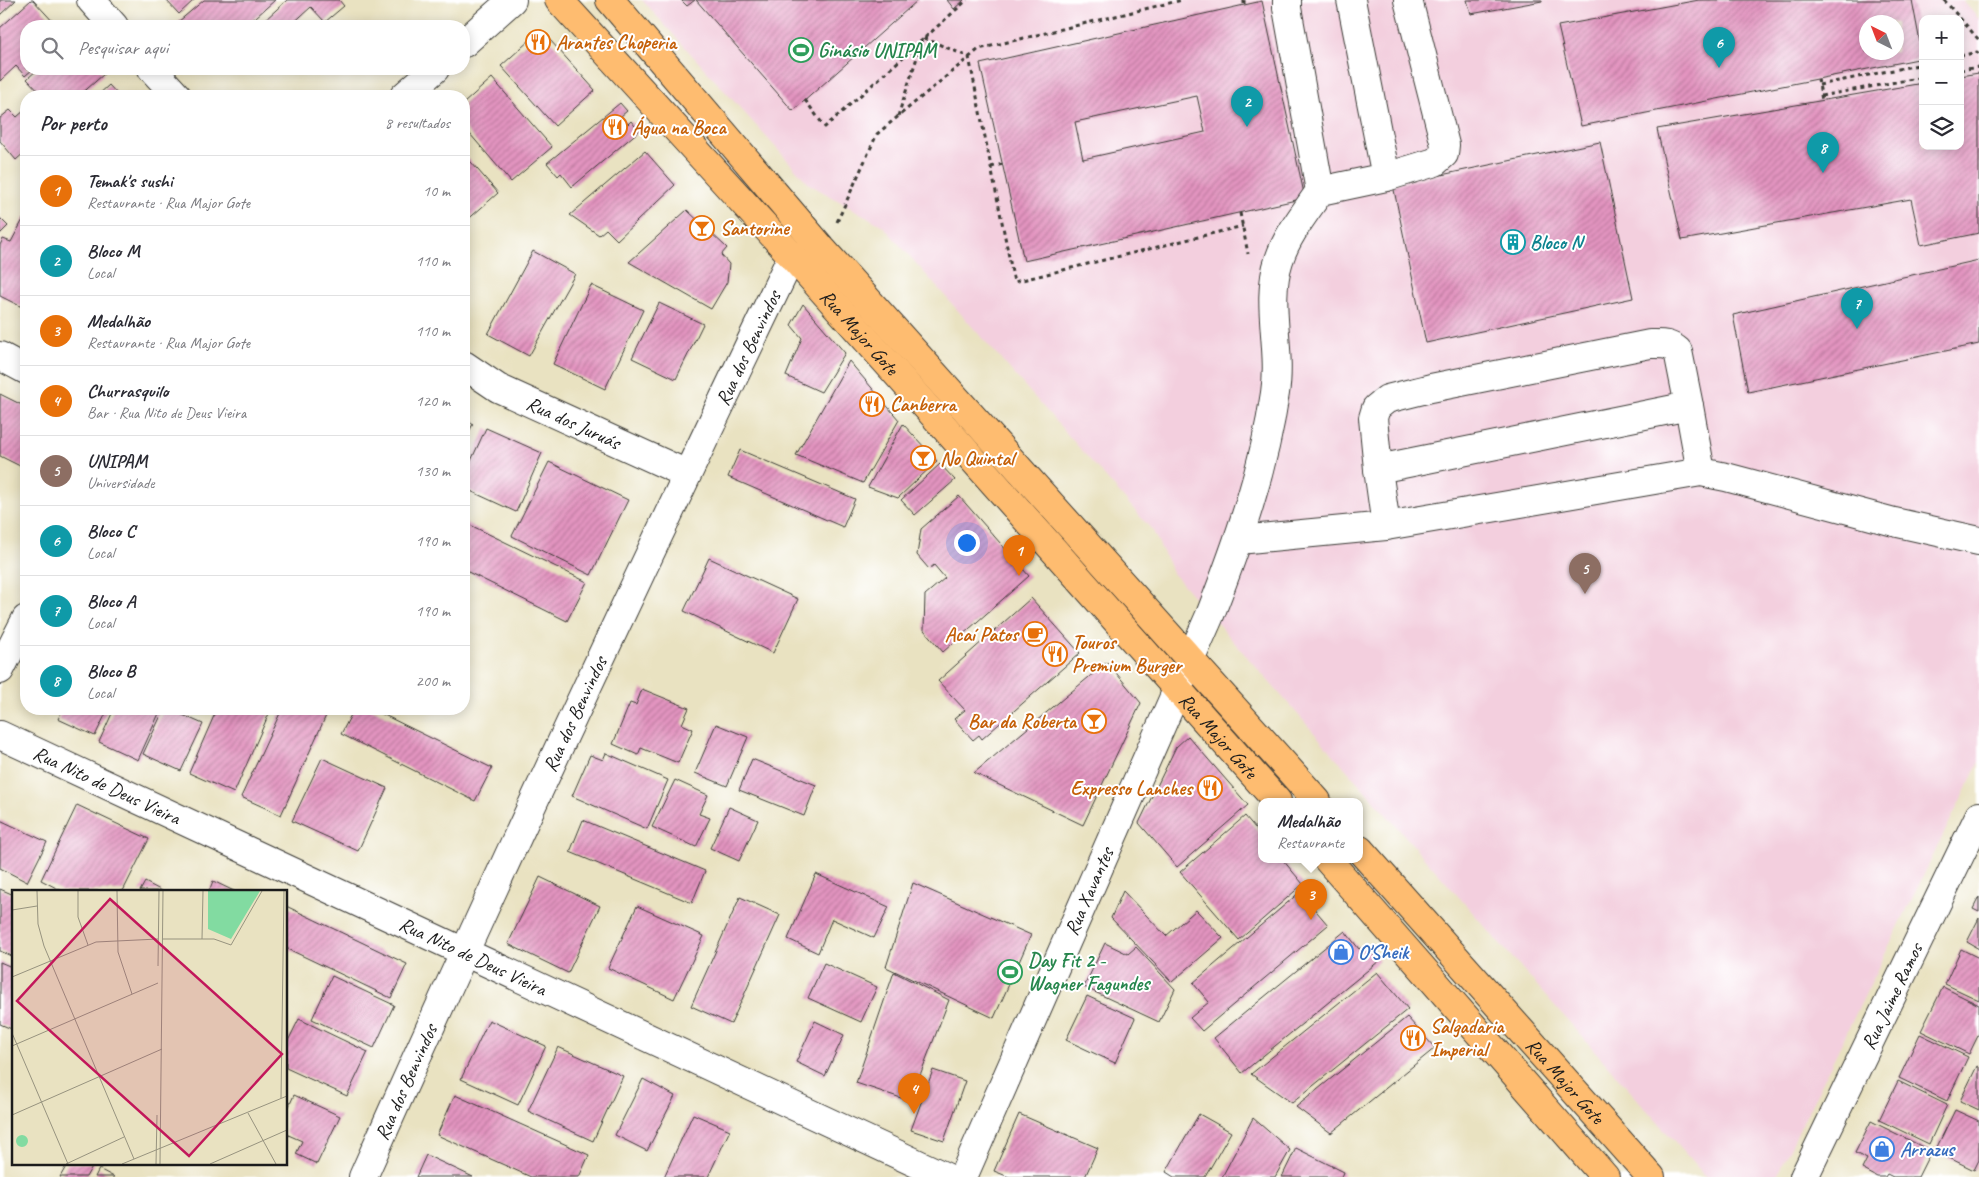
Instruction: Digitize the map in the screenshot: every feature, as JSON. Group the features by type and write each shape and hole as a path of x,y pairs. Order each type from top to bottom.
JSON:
{"main road":[{"name":"Rua Major Gote","path":"559,0 792,256 1274,798"},
{"name":"Rua Major Gote","path":"610,0 822,249 1314,798"},
{"name":"Rua Major Gote","path":"1363,853 1651,1177"},
{"name":"Rua Major Gote","path":"1330,863 1605,1177"}],"street":[{"path":"91,0 109,20"},
{"path":"470,38 512,0"},
{"path":"1288,0 1287,8 1320,191 1386,177 1435,162 1444,154 1446,145 1408,0"},
{"path":"1351,0 1386,177"},
{"path":"158,75 171,90"},
{"path":"411,90 428,75"},
{"name":"Rua Xavantes","path":"962,1177 1191,659 1239,540 1254,488 1276,391 1274,283 1279,260 1292,231 1320,191"},
{"name":"Rua dos Benvindos","path":"363,1177 463,952 687,474 792,256"},
{"path":"1386,526 1373,418 1376,408 1387,399 1450,384 1650,344 1672,345 1678,351 1701,472"},
{"path":"0,356 20,367"},
{"name":"Rua dos Juruás","path":"470,369 498,388 687,474"},
{"path":"1378,469 1689,406"},
{"path":"1239,540 1386,526 1701,472 1894,522 1979,541"},
{"path":"0,670 20,631"},
{"name":"Rua Nito de Deus Vieira","path":"0,735 946,1177"},
{"name":"Rua Jaime Ramos","path":"1804,1177 1979,816"}],"path":[{"path":"805,100 825,127 967,0"},
{"path":"822,249 845,205 877,134 979,49 1182,0"},
{"path":"1944,0 1979,40"},
{"path":"898,117 924,38"},
{"path":"924,38 969,57"},
{"path":"1964,55 1977,52 1979,54"},
{"path":"969,57 1014,282 1243,226"},
{"path":"1819,86 1919,65"},
{"path":"1964,69 1979,67"},
{"path":"1821,96 1919,78"},
{"path":"1818,79 1822,100"},
{"path":"991,167 1002,164"}],"shaded area":[{"path":"642,0 1962,0 1979,19 1979,762 1776,1177 1706,1177 1173,573 1153,531 883,226 809,184"}],"building":[{"path":"0,0 16,0 0,15"},
{"path":"31,0 51,20 20,20 20,70 16,66 0,81 0,28"},
{"path":"166,0 194,0 179,14"},
{"path":"204,0 275,0 253,20 180,20"},
{"path":"287,0 339,0 344,6 327,20 323,20 311,7 297,20 265,20"},
{"path":"681,0 695,0 687,6"},
{"name":"Ginásio UNIPAM","path":"696,0 918,0 793,111"},
{"name":"Ginásio UNIPAM","path":"947,0 964,0 954,9"},
{"path":"1467,0 1542,0 1542,1 1471,14"},
{"path":"1699,0 1912,0 1919,37 1919,59 1581,126 1558,26"},
{"path":"1262,1 1305,198 1024,261 980,64","holes":["1197,96 1205,132 1083,159 1075,122"]},
{"path":"541,30 595,90 555,126 501,66"},
{"path":"1979,73 1979,233 1921,245 1911,199 1682,240 1657,129 1919,84 1919,150 1964,150 1964,75"},
{"path":"31,75 103,75 86,90 37,90 27,79"},
{"path":"492,78 552,147 511,182 470,134 470,98"},
{"path":"109,85 114,90 104,90"},
{"path":"620,103 627,111 621,116 628,124 631,121 639,131 572,187 561,173 558,176 547,163"},
{"path":"10,110 17,117 20,114 20,156 16,160 0,141 0,118"},
{"name":"Bloco N","path":"1600,142 1633,298 1426,343 1393,185"},
{"path":"645,151 675,185 617,240 606,229 599,235 570,215"},
{"path":"470,161 498,193 470,218"},
{"path":"687,210 727,248 721,255 729,264 727,282 711,309 629,262"},
{"path":"0,218 8,226 0,234"},
{"path":"20,225 20,306 0,296 0,245 3,239 11,242"},
{"path":"533,251 575,274 529,356 488,334"},
{"path":"1979,260 1979,344 1748,392 1733,315"},
{"path":"591,285 643,310 605,389 553,364"},
{"path":"659,303 703,324 676,379 632,358"},
{"path":"803,304 845,353 821,392 786,376 802,338 791,325"},
{"path":"849,361 899,420 863,483 796,455"},
{"path":"0,394 20,404 20,466 0,456"},
{"path":"903,424 937,461 898,498 868,487"},
{"path":"486,428 542,453 516,512 470,491 470,463"},
{"path":"740,450 855,499 843,527 728,477"},
{"path":"549,462 628,500 591,575 512,536"},
{"path":"940,464 955,480 915,515 901,500"},
{"path":"959,496 1029,576 943,652 924,630 925,595 945,578 934,565 929,569 917,555 921,529"},
{"path":"470,525 587,582 567,621 470,573"},
{"path":"709,558 798,599 773,653 684,611"},
{"path":"1031,598 1080,653 982,739 979,735 973,740 954,719 965,710 938,681"},
{"path":"1107,662 1141,703 1083,825 974,773"},
{"path":"642,689 689,708 682,724 693,729 678,763 641,748 638,755 613,744 630,703 636,705"},
{"path":"60,715 105,715 95,736 58,719"},
{"path":"111,715 158,715 138,760 99,742"},
{"path":"161,715 183,715 203,724 181,771 143,754"},
{"path":"214,715 268,715 234,793 189,773"},
{"path":"279,715 326,715 281,815 241,797"},
{"path":"351,715 384,715 492,768 475,801 341,734"},
{"path":"716,724 748,737 727,786 695,773"},
{"path":"1188,736 1248,805 1177,867 1139,823 1176,747"},
{"path":"606,753 668,780 647,829 572,796 590,755 603,760"},
{"path":"322,758 387,788 358,851 292,821"},
{"path":"752,759 816,785 804,816 739,790"},
{"path":"675,780 708,795 699,814 710,818 696,847 652,827"},
{"path":"77,805 149,839 124,890 60,890 41,880"},
{"path":"729,807 758,820 739,861 710,848"},
{"path":"1245,816 1258,831 1258,863 1285,863 1303,884 1239,940 1180,872"},
{"path":"0,820 47,842 27,882 0,868"},
{"path":"583,820 705,871 692,903 570,852"},
{"path":"816,874 889,907 874,938 832,919 818,953 788,939"},
{"path":"540,877 600,906 568,973 508,944"},
{"path":"213,881 232,890 209,890"},
{"path":"145,882 160,890 141,890"},
{"path":"913,883 1031,935 994,1018 886,967"},
{"path":"0,889 12,894 12,956 0,951"},
{"path":"1123,891 1166,936 1196,910 1223,938 1172,982 1111,918"},
{"path":"1300,892 1328,925 1202,1031 1190,1018 1209,1002 1193,983"},
{"path":"740,897 780,915 731,1024 691,1006"},
{"path":"1979,897 1979,912 1973,909"},
{"path":"637,906 704,936 674,999 608,968"},
{"path":"288,907 407,964 391,998 288,949"},
{"path":"1979,918 1979,949 1967,942"},
{"path":"1345,931 1359,949 1366,946 1379,961 1242,1073 1214,1038"},
{"path":"1105,943 1128,954 1136,947 1175,989 1159,1022 1084,987"},
{"path":"1961,949 1979,958 1979,1000 1945,984"},
{"path":"0,962 12,967 12,1029 0,1024"},
{"path":"824,963 877,987 861,1022 808,998"},
{"path":"894,972 949,1000 910,1101 856,1083"},
{"path":"1377,972 1408,1009 1292,1103 1251,1074"},
{"path":"332,976 394,1005 374,1048 312,1019"},
{"path":"1943,987 1979,1005 1979,1034 1969,1054 1921,1031"},
{"path":"1087,996 1135,1018 1115,1063 1066,1040"},
{"path":"1407,1017 1435,1048 1331,1133 1296,1107"},
{"path":"299,1019 368,1052 347,1096 288,1069 288,1041"},
{"path":"489,1020 546,1046 518,1105 461,1079"},
{"path":"815,1021 844,1035 825,1076 796,1062"},
{"path":"1920,1034 1968,1057 1947,1101 1899,1078"},
{"path":"558,1047 623,1076 593,1141 528,1111"},
{"path":"1977,1066 1979,1067 1979,1110 1960,1101"},
{"path":"933,1070 965,1081 944,1141 911,1130"},
{"path":"643,1079 675,1096 647,1151 615,1135"},
{"path":"1898,1081 1947,1105 1929,1144 1879,1120"},
{"path":"294,1095 340,1116 317,1164 296,1154 302,1141 288,1135 288,1108"},
{"path":"455,1095 589,1155 579,1177 531,1177 437,1135"},
{"path":"1955,1110 1979,1121 1979,1160 1974,1170 1935,1151"},
{"path":"693,1114 730,1130 708,1177 664,1177"},
{"path":"1019,1114 1098,1148 1085,1177 1009,1177 994,1171"},
{"path":"1199,1114 1231,1132 1205,1177 1174,1177 1166,1172"},
{"path":"1253,1118 1290,1150 1275,1177 1222,1177"},
{"path":"1871,1121 1931,1151 1918,1177 1893,1177 1887,1174 1885,1177 1877,1177 1862,1169 1867,1159 1855,1153"},
{"path":"1296,1148 1344,1172 1342,1177 1282,1177"},
{"path":"426,1155 473,1177 416,1177"},
{"path":"67,1164 93,1164 86,1177 60,1177"},
{"path":"99,1169 114,1177 95,1177"}],"place":[{"name":"Arantes Choperia","path":"538,42"},
{"name":"Ginásio UNIPAM","path":"801,50"},
{"name":"Bloco C","path":"1719,68"},
{"name":"Água na Boca","path":"615,127"},
{"name":"Bloco M","path":"1247,127"},
{"name":"Bloco B","path":"1823,173"},
{"name":"Santorine","path":"702,228"},
{"name":"Bloco N","path":"1513,242"},
{"name":"Bloco A","path":"1857,329"},
{"name":"Canberra","path":"872,404"},
{"name":"No Quintal","path":"923,458"},
{"name":"Temak's sushi","path":"1019,576"},
{"name":"UNIPAM","path":"1585,594"},
{"name":"Acaí Patos","path":"1035,634"},
{"name":"Touros Premium Burger","path":"1055,654"},
{"name":"Bar da Roberta","path":"1094,721"},
{"name":"Expresso Lanches","path":"1210,788"},
{"name":"Medalhão","path":"1311,920"},
{"name":"O'Sheik","path":"1341,952"},
{"name":"Day Fit 2 - Wagner Fagundes","path":"1010,972"},
{"name":"Salgadaria Imperial","path":"1413,1038"},
{"name":"Churrasquilo","path":"914,1114"},
{"name":"Arrazus","path":"1882,1149"}]}
